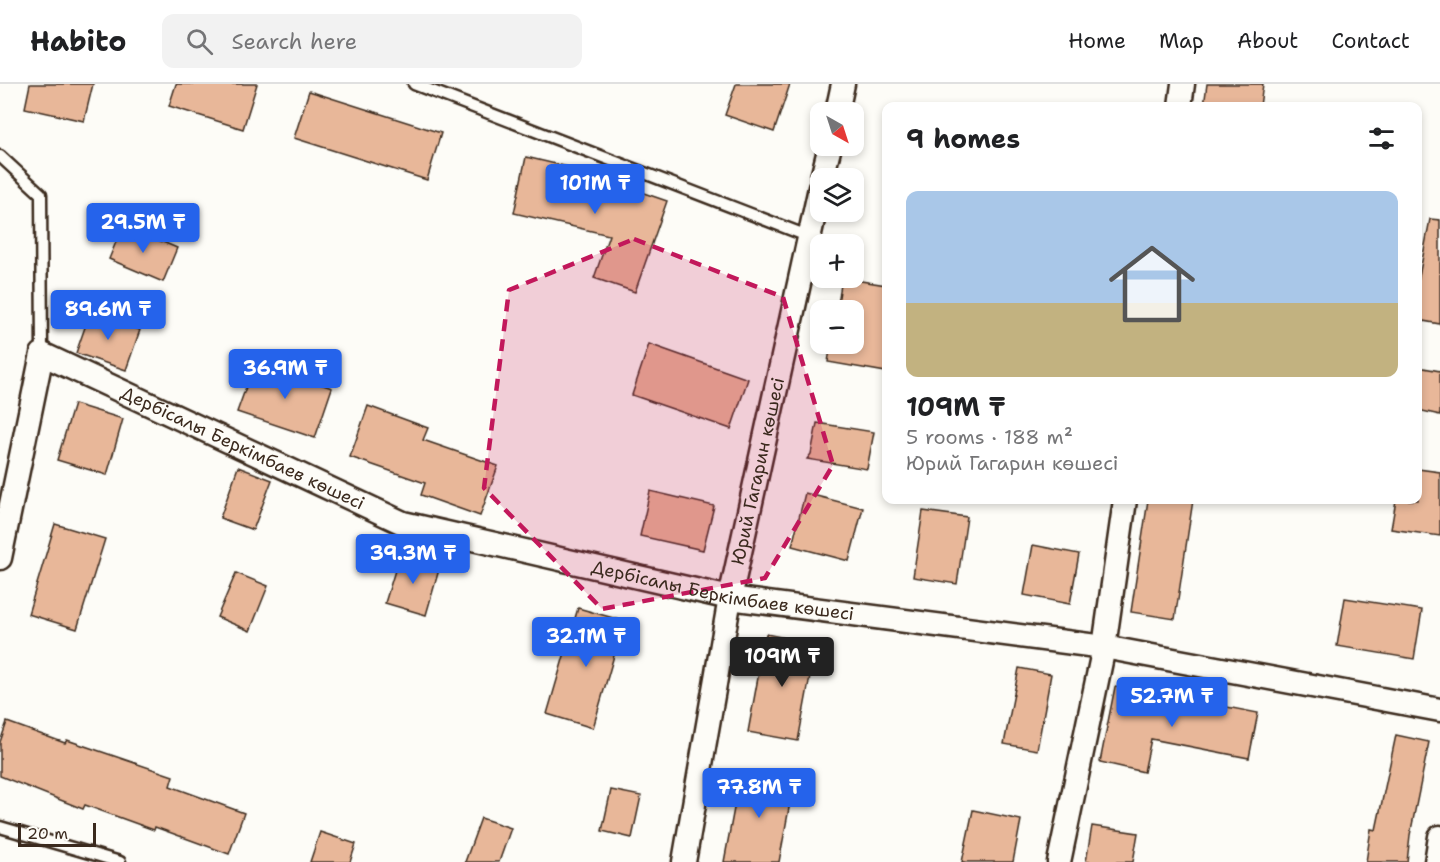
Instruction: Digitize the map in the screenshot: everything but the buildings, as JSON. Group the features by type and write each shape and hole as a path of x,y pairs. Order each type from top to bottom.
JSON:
{"street":[{"path":"839,102 843,84"},
{"path":"1181,102 1183,84"},
{"name":"Юрий Гагарин көшесі","path":"684,862 730,598 810,237"},
{"path":"0,558 42,354"},
{"name":"Дербісалы Беркімбаев көшесі","path":"42,354 403,523 730,598 1104,647 1440,710"},
{"path":"1059,862 1104,647 1124,504"},
{"path":"1436,862 1440,837"}],"lane":[{"path":"414,84 810,237"},
{"path":"0,156 41,194 42,354"},
{"path":"0,827 120,862"}],"highlighted area":[{"path":"634,239 783,297 833,465 765,578 602,609 484,488 509,290"}]}
